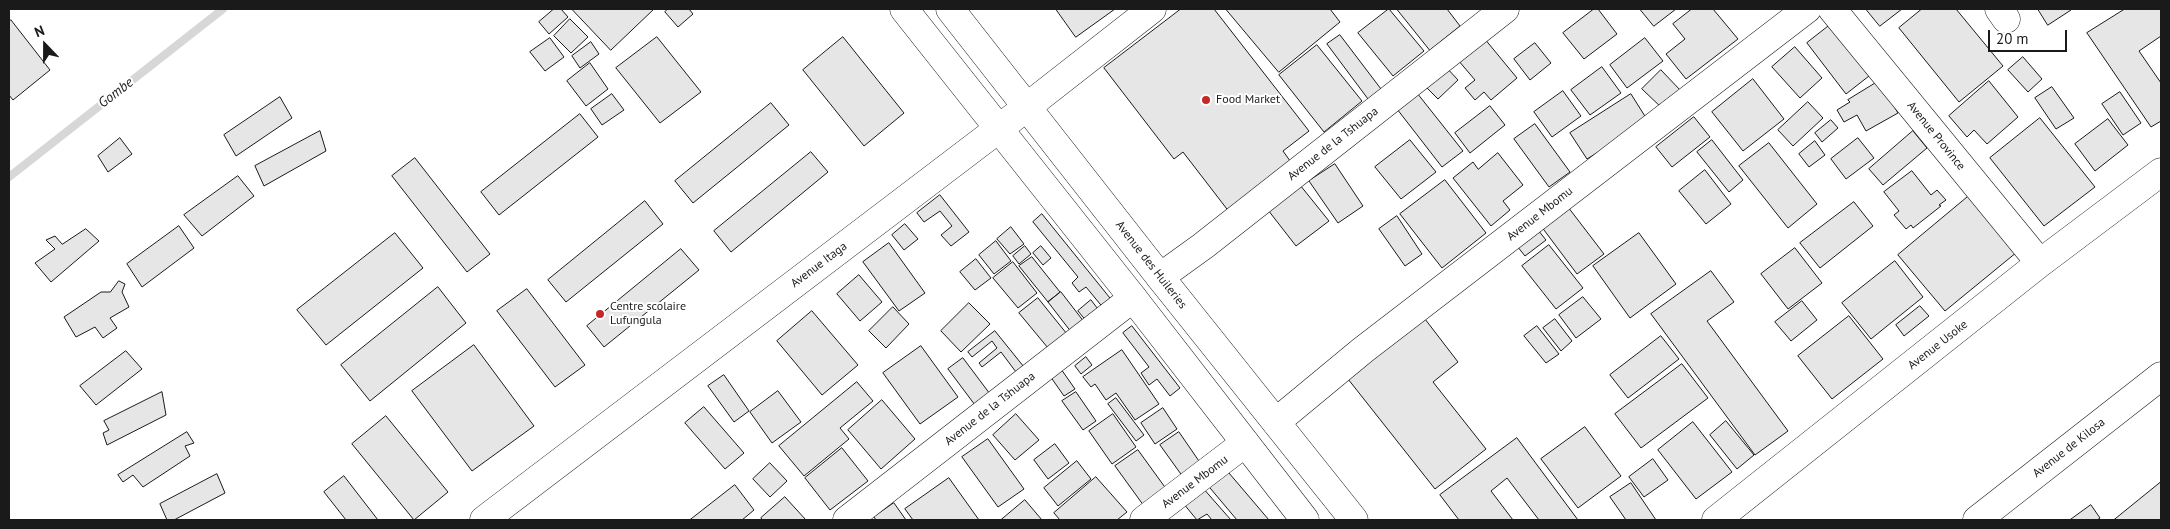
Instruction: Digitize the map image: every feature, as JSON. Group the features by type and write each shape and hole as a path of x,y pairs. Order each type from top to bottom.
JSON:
{"street":[{"path":"904,9 1134,298 1305,520"},
{"name":"Avenue des Huileries","path":"950,9 1354,520"},
{"name":"Avenue Itaga","path":"484,520 1000,128 1152,9"},
{"name":"Avenue de la Tshuapa","path":"1160,277 1203,246 1505,9"},
{"name":"Avenue Mbomu","path":"1276,422 1363,350 1807,9"},
{"name":"Avenue Province","path":"1832,9 2040,263"},
{"name":"Avenue Usoke","path":"1716,520 2040,263 2161,172"},
{"name":"Avenue de la Tshuapa","path":"847,520 1134,298"},
{"name":"Avenue de Kilosa","path":"1977,520 2161,376"},
{"name":"Avenue Mbomu","path":"1144,520 1245,443"}],"building":[{"path":"554,9 561,9 568,17 549,34 539,22"},
{"path":"572,9 654,9 611,50"},
{"path":"668,9 689,9 693,14 678,27 665,12"},
{"path":"1056,9 1115,9 1076,37"},
{"name":"Food Market","path":"1181,9 1214,9 1309,131 1283,151 1293,165 1230,213 1183,152 1174,159 1104,68"},
{"path":"1226,9 1330,9 1340,22 1279,72"},
{"path":"1389,9 1424,51 1393,76 1358,33"},
{"path":"1397,9 1447,9 1460,26 1430,50"},
{"path":"1594,9 1598,9 1617,34 1584,59 1563,33"},
{"path":"1640,9 1676,9 1654,26"},
{"path":"1692,9 1713,9 1738,39 1686,79 1666,54 1685,39 1673,24"},
{"path":"1866,9 1902,9 1880,26"},
{"path":"1922,9 1956,9 2003,66 1959,102 1899,28"},
{"path":"2038,9 2070,9 2071,10 2048,25"},
{"path":"2125,9 2161,9 2161,36 2139,51 2161,83 2161,121 2151,127 2087,33"},
{"path":"570,19 588,37 571,53 554,36"},
{"path":"11,20 50,70 13,100 9,95 9,22"},
{"path":"1830,25 1869,76 1846,94 1807,43"},
{"path":"1340,35 1381,89 1368,99 1327,44"},
{"path":"657,37 701,92 660,123 616,68"},
{"path":"843,37 904,113 864,146 803,70"},
{"path":"550,38 564,57 545,71 530,52"},
{"path":"1484,38 1517,78 1491,100 1484,92 1475,100 1465,88 1475,80 1458,60"},
{"path":"1645,38 1663,61 1627,88 1610,65"},
{"path":"591,42 599,54 580,68 572,56"},
{"path":"1535,43 1551,63 1530,80 1514,59"},
{"path":"1317,45 1362,101 1324,132 1279,75"},
{"path":"1795,47 1822,78 1800,98 1772,67"},
{"path":"2023,57 2042,79 2028,92 2008,70"},
{"path":"590,63 608,89 586,106 567,81"},
{"path":"1445,66 1458,80 1438,99 1425,86"},
{"path":"1602,67 1621,93 1590,115 1571,90"},
{"path":"1661,70 1682,92 1664,110 1642,89"},
{"path":"1753,79 1784,119 1743,151 1712,112"},
{"path":"1879,81 1898,113 1866,131 1857,115 1844,122 1837,110 1850,102 1848,100"},
{"path":"1989,81 2018,117 1987,144 1974,130 1967,137 1949,116"},
{"path":"2052,87 2074,118 2056,129 2035,98"},
{"path":"1563,91 1581,116 1552,137 1534,112"},
{"path":"2120,92 2141,123 2123,135 2102,104"},
{"path":"1417,93 1463,151 1442,167 1397,109"},
{"path":"612,94 624,110 602,125 591,109"},
{"path":"1631,94 1648,121 1587,159 1570,133"},
{"path":"280,97 292,118 236,156 224,135"},
{"path":"1808,102 1823,118 1793,146 1778,130"},
{"path":"771,103 789,125 693,203 675,181"},
{"path":"1490,106 1505,125 1470,153 1455,133"},
{"path":"580,114 598,137 499,215 481,192"},
{"path":"1694,117 1710,137 1672,167 1656,147"},
{"path":"2040,118 2095,187 2044,226 1990,158"},
{"path":"2108,119 2128,145 2095,171 2075,144"},
{"path":"1831,120 1838,128 1822,142 1815,133"},
{"path":"1535,124 1570,172 1549,187 1514,139"},
{"path":"320,131 326,151 264,186 255,166"},
{"path":"1913,131 1927,148 1883,185 1869,169"},
{"path":"120,138 132,154 108,172 98,156"},
{"path":"1858,138 1874,158 1846,179 1831,159"},
{"path":"1410,140 1436,172 1401,199 1375,167"},
{"path":"1712,140 1743,180 1729,192 1697,152"},
{"path":"1815,141 1825,155 1809,167 1799,154"},
{"path":"1769,143 1817,204 1788,228 1739,166"},
{"path":"811,152 828,172 731,252 714,231"},
{"path":"1498,153 1523,185 1503,201 1510,210 1491,226 1453,178 1473,162 1478,169"},
{"path":"415,158 490,254 467,272 392,176"},
{"path":"1335,164 1363,206 1338,223 1309,181"},
{"path":"1705,170 1731,204 1706,224 1679,191"},
{"path":"1912,171 1931,195 1937,190 1946,200 1913,228 1911,225 1906,229 1894,215 1899,211 1884,192"},
{"path":"238,176 254,196 202,236 184,215"},
{"path":"1445,180 1486,233 1442,268 1400,214"},
{"path":"1300,185 1329,221 1296,246 1268,210"},
{"path":"940,195 969,232 951,246 941,235 952,226 940,211 924,222 917,213"},
{"path":"1970,195 2017,252 1945,311 1898,255"},
{"path":"645,201 663,224 566,302 548,280"},
{"path":"1854,202 1873,226 1820,268 1800,243"},
{"path":"1568,207 1604,254 1577,274 1541,226"},
{"path":"1042,214 1114,303 1105,310 1086,287 1079,292 1072,283 1078,277 1033,222"},
{"path":"1397,216 1422,254 1405,266 1379,229"},
{"path":"905,224 918,239 904,250 892,235"},
{"path":"179,226 194,248 142,287 127,264"},
{"path":"1011,227 1024,244 1010,254 997,239"},
{"path":"86,229 99,241 51,282 35,263 55,249 46,240 55,236 62,244"},
{"path":"1538,230 1546,240 1525,256 1517,246"},
{"path":"395,233 423,268 326,345 297,310"},
{"path":"1639,233 1676,284 1630,318 1593,266"},
{"path":"996,241 1011,261 994,274 979,255"},
{"path":"889,243 925,293 899,311 863,262"},
{"path":"1549,245 1583,288 1556,309 1522,266"},
{"path":"1025,246 1031,254 1019,264 1013,256"},
{"path":"1041,246 1051,258 1043,265 1033,253"},
{"path":"1795,248 1822,283 1788,309 1761,274"},
{"path":"681,249 699,270 604,347 587,326"},
{"path":"1032,257 1060,292 1048,302 1019,266"},
{"path":"976,259 991,278 975,290 960,272"},
{"path":"1895,261 1923,297 1871,339 1842,303"},
{"path":"1013,262 1037,293 1018,308 993,278"},
{"path":"1711,271 1734,302 1707,321 1788,431 1755,455 1651,314"},
{"path":"859,275 882,302 860,321 837,294"},
{"path":"119,281 125,284 122,292 129,307 110,318 117,328 103,338 95,327 76,337 64,317 101,292 110,292"},
{"path":"438,287 466,323 370,401 341,365"},
{"path":"527,289 585,365 555,387 497,311"},
{"path":"1061,292 1088,327 1075,337 1048,302"},
{"path":"1583,297 1601,319 1576,338 1559,315"},
{"path":"1038,298 1071,339 1053,354 1019,313"},
{"path":"1091,300 1101,313 1088,323 1078,311"},
{"path":"1802,301 1817,320 1791,341 1775,322"},
{"path":"969,303 990,324 961,352 941,331"},
{"path":"1920,306 1929,316 1904,336 1896,325"},
{"path":"893,307 909,324 886,348 869,331"},
{"path":"812,311 858,365 822,395 777,341"},
{"path":"1849,316 1883,359 1832,399 1798,356"},
{"path":"1425,319 1458,362 1433,382 1486,449 1435,489 1348,379"},
{"path":"1555,319 1572,341 1561,351 1543,328"},
{"path":"1132,326 1180,388 1170,396 1157,379 1149,385 1141,373 1149,367 1123,333"},
{"path":"1537,326 1559,354 1546,363 1524,336"},
{"path":"995,331 1028,372 1016,372 1001,352 982,367 979,363 997,348 992,341 972,357 968,352"},
{"path":"1661,336 1679,359 1628,398 1610,375"},
{"path":"474,345 534,426 472,471 412,391"},
{"path":"921,346 958,397 920,424 883,373"},
{"path":"1122,350 1159,404 1135,420 1116,393 1106,400 1095,384 1091,387 1083,377"},
{"path":"126,351 142,369 96,405 80,386"},
{"path":"1086,357 1092,365 1081,374 1075,366"},
{"path":"963,358 996,402 981,413 948,369"},
{"path":"1682,364 1708,398 1641,448 1615,414"},
{"path":"1061,369 1075,389 1064,396 1050,376"},
{"path":"724,375 749,411 734,422 708,386"},
{"path":"857,382 873,401 840,428 849,439 804,476 779,446"},
{"path":"778,391 801,422 772,443 750,412"},
{"path":"162,392 166,415 107,445 103,433 109,430 104,421"},
{"path":"1076,392 1096,421 1083,430 1062,401"},
{"path":"1116,398 1144,435 1136,441 1108,404"},
{"path":"882,400 915,439 881,469 848,430"},
{"path":"704,407 744,453 725,469 685,423"},
{"path":"1163,408 1177,429 1155,444 1141,423"},
{"path":"1016,414 1039,440 1015,460 993,435"},
{"path":"1113,414 1136,447 1112,464 1089,431"},
{"path":"386,416 448,492 414,520 352,444"},
{"path":"1726,421 1754,455 1737,469 1710,435"},
{"path":"1693,422 1732,472 1696,499 1658,450"},
{"path":"1585,427 1621,476 1578,508 1541,459"},
{"path":"187,432 194,443 185,446 190,456 143,487 133,475 123,482 118,475"},
{"path":"1179,432 1201,464 1183,477 1160,445"},
{"path":"1517,438 1578,520 1539,520 1507,478 1491,491 1513,520 1459,520 1440,495"},
{"path":"988,439 1024,489 998,507 962,457"},
{"path":"1055,444 1069,463 1048,479 1034,460"},
{"path":"842,448 868,481 830,510 805,478"},
{"path":"1138,450 1167,490 1144,506 1115,466"},
{"path":"1653,459 1668,480 1644,497 1629,477"},
{"path":"1077,461 1091,479 1058,506 1044,488"},
{"path":"770,463 787,481 770,497 753,479"},
{"path":"1223,466 1269,520 1237,520 1205,482"},
{"path":"217,474 225,493 174,520 167,520 160,504"},
{"path":"344,476 378,520 346,520 324,492"},
{"path":"1096,477 1127,512 1117,520 1060,520 1054,513"},
{"path":"949,478 979,520 913,520 905,509"},
{"path":"2161,482 2161,520 2114,520"},
{"path":"1631,483 1656,520 1626,520 1610,497"},
{"path":"735,485 754,510 742,520 690,520"},
{"path":"1202,487 1231,520 1212,520 1207,514 1197,520 1183,503"},
{"path":"785,497 806,520 763,520 761,518"},
{"path":"1025,500 1042,520 1001,520"},
{"path":"894,503 906,520 876,520 874,517"},
{"path":"2091,505 2100,518 2097,520 2070,520"}],"waterway":[{"name":"Gombe","path":"9,177 223,9"}],"place":[{"name":"Food Market","path":"1206,100"},
{"name":"Centre scolaire Lufungula","path":"600,314"}]}
